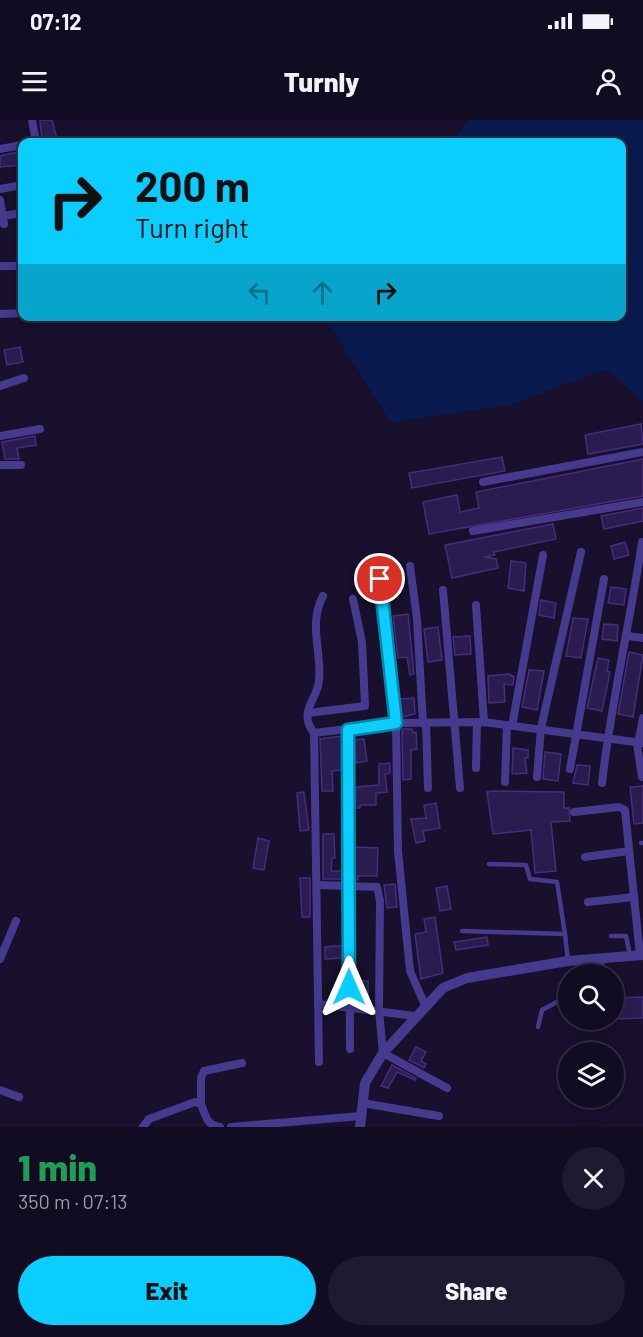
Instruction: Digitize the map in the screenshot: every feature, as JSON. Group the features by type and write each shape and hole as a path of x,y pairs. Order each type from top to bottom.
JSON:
{"street":[{"path":"32,120 35,138"},
{"path":"0,149 18,146"},
{"path":"0,189 18,186"},
{"path":"0,200 4,220 18,215"},
{"path":"0,266 18,266"},
{"path":"0,314 18,314"},
{"path":"0,386 24,378"},
{"path":"0,436 40,429"},
{"path":"483,482 643,452"},
{"path":"0,465 21,465"},
{"path":"472,531 643,502"},
{"path":"602,783 607,738 628,636 642,542"},
{"path":"537,777 541,728 581,552"},
{"path":"505,782 510,726 543,555"},
{"path":"410,566 417,620 428,788"},
{"path":"380,579 396,723 399,862 410,971 425,1005"},
{"path":"570,770 604,579"},
{"path":"443,590 460,788"},
{"path":"319,1062 314,733 310,728 308,713 310,699 319,685 316,625 317,607 323,597"},
{"path":"308,713 360,709 365,706 362,642 353,599"},
{"path":"476,605 480,722 476,768"},
{"path":"628,636 643,638"},
{"path":"642,777 640,744 643,718"},
{"path":"314,733 396,723 480,722 541,728 640,744"},
{"path":"348,730 350,1049"},
{"path":"231,1127 361,1122 365,1083 383,1053 443,988 467,978 568,961 638,955 625,810 622,807 574,812"},
{"path":"585,857 629,851"},
{"path":"317,885 373,886 379,891 379,1010 383,1053"},
{"path":"588,902 634,897"},
{"path":"0,959 16,921"},
{"path":"318,1004 415,1016"},
{"path":"383,1053 447,1088"},
{"path":"220,1127 213,1126 207,1120 201,1104 201,1078 204,1071 242,1063"},
{"path":"0,1090 19,1097"},
{"path":"143,1127 149,1119 162,1113 195,1102 201,1104"},
{"path":"362,1103 440,1116"}],"lane":[{"path":"489,864 526,865 530,879 557,882 568,961"},
{"path":"462,931 565,934"},
{"path":"611,936 626,936 638,955"},
{"path":"602,958 602,964"},
{"path":"538,1027 542,1010 558,1001"}],"water":[{"path":"469,120 643,120 643,402 607,369 510,405 391,422 327,321 626,321 626,138 454,138"}],"building":[{"path":"40,120 52,120 57,138 42,138"},
{"path":"18,152 18,165 0,167 0,156"},
{"path":"20,347 23,362 7,365 4,350"},
{"path":"641,424 643,444 588,454 585,435"},
{"path":"35,436 36,445 17,448 19,459 5,459 2,442"},
{"path":"502,457 505,471 412,488 409,473"},
{"path":"643,459 643,496 429,534 423,502 457,495 460,512 479,508 476,492"},
{"path":"643,508 643,521 604,529 601,516"},
{"path":"553,524 556,539 494,552 495,555 484,557 496,559 498,568 452,578 445,545"},
{"path":"625,542 629,555 614,559 611,546"},
{"path":"511,561 526,563 524,591 508,588"},
{"path":"611,587 626,589 624,605 608,603"},
{"path":"541,600 556,603 554,618 539,615"},
{"path":"408,614 414,674 410,675 407,657 398,658 393,616"},
{"path":"573,618 588,619 581,658 566,656"},
{"path":"604,624 618,625 617,641 602,639"},
{"path":"438,627 442,660 428,662 424,629"},
{"path":"470,636 471,654 455,655 453,637"},
{"path":"629,652 643,655 633,717 618,714"},
{"path":"598,658 609,660 607,671 610,672 602,711 587,708"},
{"path":"529,670 544,671 537,710 522,707"},
{"path":"509,674 514,677 513,685 504,684 505,702 489,703 488,676"},
{"path":"414,698 415,714 402,717 400,699"},
{"path":"402,729 412,729 413,733 416,732 417,749 411,750 411,779 403,780"},
{"path":"342,736 341,770 332,771 333,791 322,791 320,739"},
{"path":"364,739 367,761 356,763 354,740"},
{"path":"513,748 528,750 528,758 525,758 527,773 512,774"},
{"path":"545,752 561,754 558,781 543,779"},
{"path":"390,763 390,773 385,774 387,792 376,793 376,805 360,805 360,808 355,808 356,787 379,785 379,764"},
{"path":"577,765 590,766 588,785 573,783"},
{"path":"643,786 643,823 634,824 630,787"},
{"path":"304,792 309,830 300,831 297,793"},
{"path":"487,792 564,792 564,808 569,808 570,821 551,822 556,871 535,873 531,830 493,834"},
{"path":"436,803 440,828 423,831 425,841 416,843 411,819 426,818 424,805"},
{"path":"323,834 334,834 335,858 332,858 331,871 343,871 343,879 323,879"},
{"path":"258,838 269,841 264,870 253,868"},
{"path":"355,847 378,848 377,876 358,876 358,880 355,880"},
{"path":"300,878 310,878 310,917 302,917"},
{"path":"395,884 397,907 387,908 384,885"},
{"path":"447,886 451,909 440,911 436,888"},
{"path":"435,917 443,973 421,979 415,934 426,932 424,919"},
{"path":"487,937 488,945 456,950 454,942"},
{"path":"343,946 343,958 325,959 325,947"},
{"path":"358,981 368,981 368,1003 356,1002"},
{"path":"643,997 643,1018 624,1019 624,998"},
{"path":"416,1047 426,1052 421,1061 426,1064 424,1068 409,1060"},
{"path":"392,1065 416,1078 415,1080 397,1072 388,1088 381,1086"}],"route":[{"path":"349,987 348,730 396,723 380,579"}]}
